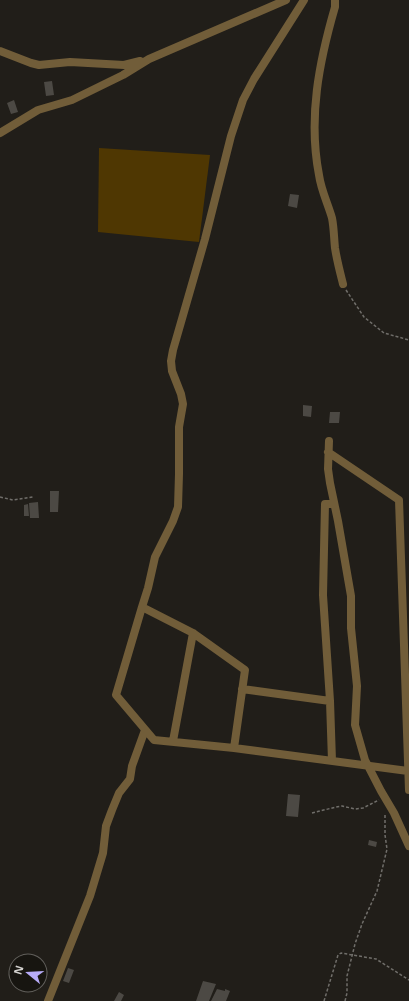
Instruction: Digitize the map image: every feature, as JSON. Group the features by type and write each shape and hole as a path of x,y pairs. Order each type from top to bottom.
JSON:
{"street":[{"path":"0,133 38,110 72,100 123,75 149,59 286,0"},
{"path":"304,0 254,79 243,100 230,136 205,239 171,361 172,371 181,394 183,404 179,427 178,507 173,521 155,557 148,588 116,695 154,740 234,748 408,771"},
{"path":"335,0 335,7 322,58 315,99 314,121 316,158 319,177 332,219 337,262 343,284"},
{"path":"0,51 39,65 70,62 124,65 149,59"},
{"path":"329,441 328,469 351,596 351,628 357,686 355,724 365,760 394,813 409,846"},
{"path":"328,452 399,500 406,648 409,790"},
{"path":"332,761 330,701 323,595 325,504 334,504"},
{"path":"142,607 193,633 245,670 234,748"},
{"path":"173,741 193,633"},
{"path":"242,689 330,701"},
{"path":"48,1001 90,896 103,852 106,826 119,793 130,779 132,766 145,730"}],"path":[{"path":"343,284 364,317 384,333 409,340"},
{"path":"0,497 13,500 33,497"},
{"path":"312,813 342,806 355,810 386,798"},
{"path":"344,1001 347,994 348,976 353,954 362,924 376,891 387,849 385,835 385,811"},
{"path":"324,1001 338,955 341,953 376,959 409,980"}],"shaded area":[{"path":"99,148 210,155 199,242 98,232"}],"building":[{"path":"52,81 54,95 46,96 44,82"},
{"path":"14,100 18,112 11,114 7,103"},
{"path":"290,194 299,195 297,208 288,206"},
{"path":"303,405 312,406 311,417 303,416"},
{"path":"330,412 340,412 339,423 329,423"},
{"path":"50,491 59,491 58,512 50,512"},
{"path":"38,502 39,518 30,518 29,503"},
{"path":"28,504 29,516 24,516 24,505"},
{"path":"288,794 300,795 298,817 286,816"},
{"path":"369,840 377,842 376,847 368,845"},
{"path":"68,968 74,970 69,983 63,981"},
{"path":"203,981 216,984 209,1001 196,1001"},
{"path":"217,989 225,991 225,989 230,991 226,1001 211,1001"},
{"path":"119,992 124,995 121,1001 114,1001"}]}
